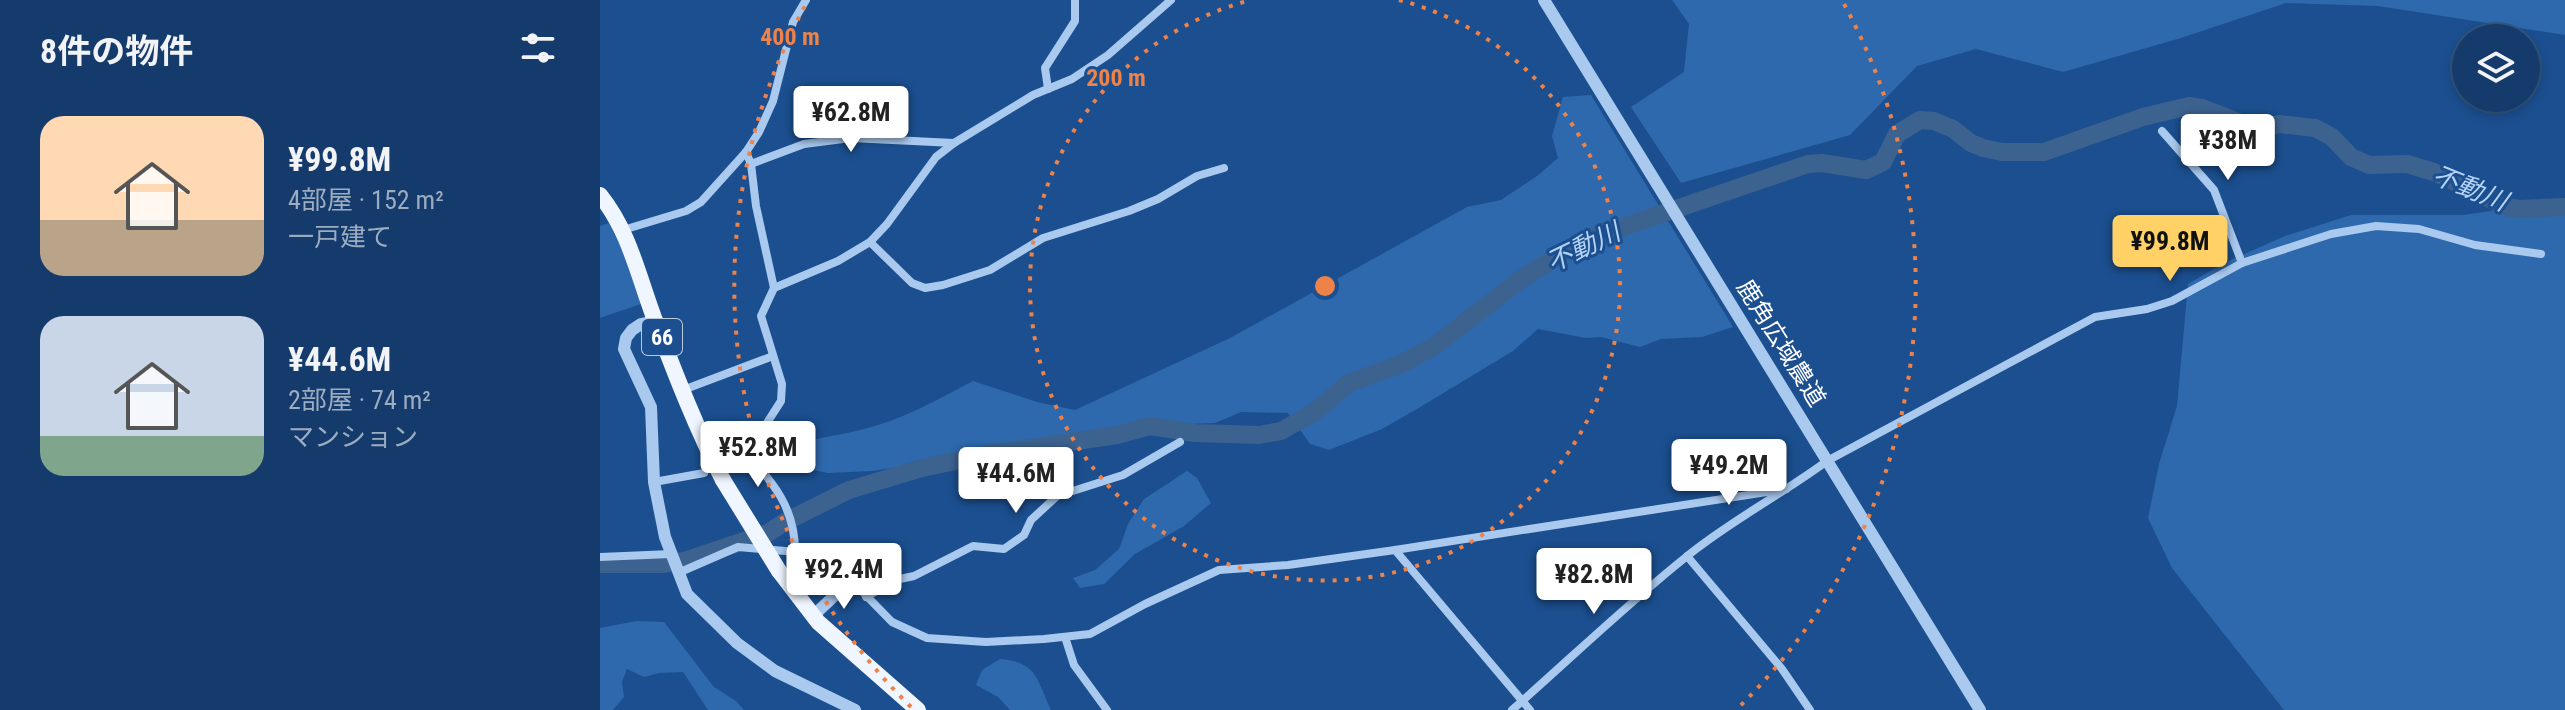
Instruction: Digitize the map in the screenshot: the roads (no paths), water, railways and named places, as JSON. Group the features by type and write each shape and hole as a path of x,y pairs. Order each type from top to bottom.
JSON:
{"main road":[{"name":"66","path":"600,195 623,230 705,447 724,472 779,571 813,616 918,710"}],"street":[{"path":"623,230 686,211 701,202 746,152 773,101 793,22 806,0"},
{"path":"1048,89 1045,68 1075,21 1075,0"},
{"path":"774,288 838,261 870,242 936,157 1033,95 1072,79 1108,55 1171,0"},
{"name":"鹿角広域農道","path":"1544,0 1979,709"},
{"path":"2162,131 2214,190 2242,263"},
{"path":"751,164 804,144 851,138 954,143"},
{"path":"724,472 747,454 781,401 782,384 761,316 774,288 756,206 751,164 746,152"},
{"path":"870,242 912,283 925,288 943,285 990,270 1043,238 1129,211 1158,199 1197,176 1224,168"},
{"path":"1512,710 1687,556 1827,461 2095,317 2147,309 2172,301 2242,263 2331,234 2376,226 2419,229 2475,245 2541,254"},
{"path":"655,321 632,330 626,338 624,349 647,396 653,416 654,482 674,563 687,594 737,643 775,671 855,710"},
{"path":"683,390 773,356"},
{"path":"866,597 895,580 914,576 973,546 1004,549 1024,535 1031,520 1057,496 1123,475 1180,442"},
{"path":"747,454 778,489 788,513 795,551"},
{"path":"654,482 704,473"},
{"path":"600,557 674,563 738,547 795,551 851,580 892,622 927,638 986,642 1090,634 1145,604 1219,570 1288,565 1395,550 1790,488"},
{"path":"1395,550 1530,710"},
{"path":"1687,556 1782,669 1810,710"},
{"path":"813,616 851,580"},
{"path":"1065,637 1074,665 1107,710"}],"waterway":[{"name":"不動川","path":"600,564 684,561 768,533 849,490 922,468 984,455 1117,435 1150,426 1195,433 1259,435 1281,431 1313,413 1349,383 1401,364 1433,347 1524,277 1585,240 1808,164 1822,163 1866,170 1883,162 1897,134 1920,120 1934,121 1953,129 1983,148 2002,152 2044,152 2143,117 2189,106 2251,127 2265,128 2279,124 2315,128 2332,137 2351,157 2369,165 2407,164 2434,172 2506,207 2565,207"}]}
